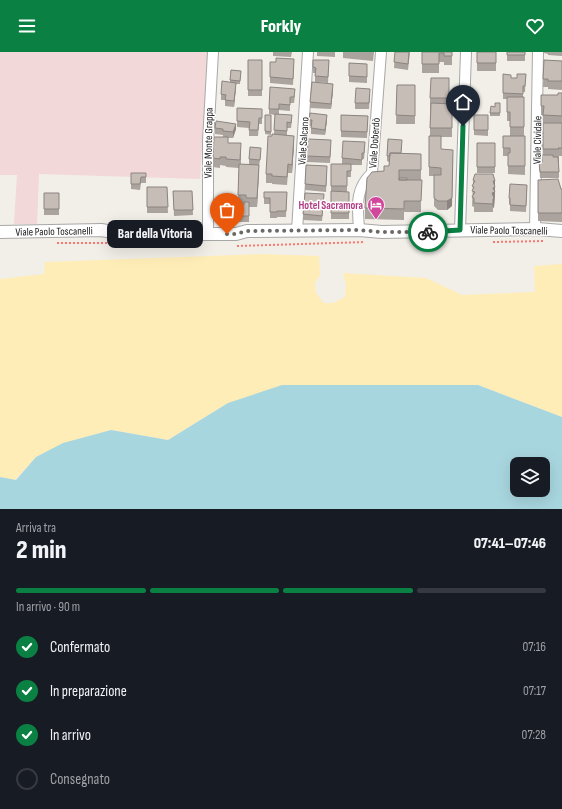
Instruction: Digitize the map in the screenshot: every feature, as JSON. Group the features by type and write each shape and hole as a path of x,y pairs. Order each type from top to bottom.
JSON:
{"street":[{"name":"Viale Monte Grappa","path":"208,234 208,141 213,52"},
{"name":"Viale Salcano","path":"297,231 308,52"},
{"name":"Viale Doberdò","path":"359,230 358,195 366,179 372,174 381,52"},
{"path":"460,230 466,52"},
{"name":"Viale Cividale","path":"535,229 538,52"},
{"name":"Viale Paolo Toscanelli","path":"0,232 101,230 127,234 236,234 247,231 359,230 382,232 433,232 460,230 535,229 562,231"}],"path":[{"path":"488,242 548,241"},
{"path":"230,246 371,242"},
{"path":"52,243 112,243"}],"shaded area":[{"path":"0,52 208,52 200,179 39,174 37,224 14,224 17,175 0,175"}],"sand":[{"path":"261,254 319,256 320,275 315,283 316,293 324,303 333,303 345,297 346,285 343,273 426,278 462,295 535,292 534,266 562,264 562,417 478,385 228,403 168,440 111,430 36,457 15,480 0,477 0,279 44,274 45,262"}],"water":[{"path":"282,385 478,385 562,417 562,509 0,509 0,477 16,480 36,457 63,443 111,430 168,440 228,403"}],"building":[{"path":"395,52 409,52 408,64 394,62"},
{"path":"422,52 452,52 452,56 444,56 444,53 439,53 439,64 422,64"},
{"path":"477,52 496,52 496,63 477,63"},
{"path":"507,52 525,52 525,55 507,55"},
{"path":"276,58 294,59 293,79 270,77 270,62 276,62"},
{"path":"248,60 262,60 262,90 248,90"},
{"path":"313,60 329,60 328,77 315,76 316,68 313,67"},
{"path":"544,60 562,61 562,81 548,81 548,79 543,79"},
{"path":"349,63 367,64 367,77 349,76"},
{"path":"231,70 241,71 240,81 230,80"},
{"path":"503,74 511,75 511,78 517,78 517,74 526,74 523,94 503,93"},
{"path":"431,78 449,78 449,98 430,98"},
{"path":"222,81 236,83 234,101 225,100 226,95 221,94"},
{"path":"312,82 333,84 331,104 310,102"},
{"path":"397,85 415,85 415,116 396,115"},
{"path":"270,87 295,89 294,97 290,97 290,105 279,104 279,109 269,109"},
{"path":"356,88 370,89 369,103 355,103"},
{"path":"558,93 562,93 562,116 543,115 544,106 541,106 541,95 558,95"},
{"path":"507,97 524,97 524,127 510,127 510,112 507,112"},
{"path":"431,103 452,104 452,128 430,128"},
{"path":"495,103 500,103 500,113 490,113 491,106 495,107"},
{"path":"237,108 262,109 262,118 259,118 258,130 249,130 250,122 237,121"},
{"path":"310,113 327,115 325,130 311,128 312,120 309,120"},
{"path":"275,114 292,115 291,123 287,122 287,131 274,130"},
{"path":"265,115 271,115 271,132 265,131"},
{"path":"341,115 368,116 367,132 341,131"},
{"path":"474,115 488,115 488,130 474,130"},
{"path":"216,121 236,124 233,132 215,128"},
{"path":"543,123 562,123 562,148 543,149"},
{"path":"272,134 294,136 292,165 288,164 287,177 266,174 268,136 272,136"},
{"path":"429,136 441,136 441,149 453,150 452,198 447,201 438,201 434,198 434,175 441,175 441,168 429,167"},
{"path":"503,136 525,136 525,166 508,166 508,153 510,153 510,148 503,148"},
{"path":"214,137 228,137 228,143 241,143 240,160 226,159 226,157 220,157 220,159 213,158"},
{"path":"308,139 331,140 330,157 307,156"},
{"path":"388,139 402,140 401,153 390,153 390,156 387,156"},
{"path":"343,141 365,142 362,160 342,158"},
{"path":"477,143 495,143 495,167 477,167"},
{"path":"250,147 261,148 260,160 249,159"},
{"path":"390,153 421,154 421,170 399,170 399,180 422,180 421,201 404,201 404,209 365,208 367,178 372,172 384,171 384,166 389,166"},
{"path":"542,155 553,155 553,157 558,157 559,172 540,172 539,162 542,162"},
{"path":"239,164 259,165 257,198 246,198 246,195 238,195"},
{"path":"331,164 351,164 351,171 347,171 347,186 331,186"},
{"path":"306,165 327,166 326,186 305,184"},
{"path":"131,173 146,173 146,177 141,177 140,184 131,184"},
{"path":"475,174 493,174 495,187 493,188 495,192 492,193 494,198 493,204 474,203 474,198 472,197 475,192 472,191 474,187 472,186 475,181 473,180"},
{"path":"399,178 407,178 407,180 399,180"},
{"path":"558,179 562,189 562,213 538,213 538,180"},
{"path":"510,184 527,185 526,206 510,205"},
{"path":"147,187 167,187 168,207 147,207"},
{"path":"173,191 192,191 193,210 174,210"},
{"path":"331,191 349,192 349,213 331,213"},
{"path":"264,192 287,192 286,211 270,212 270,198 264,198"},
{"path":"44,193 59,193 59,209 44,209"},
{"path":"305,193 324,194 322,216 303,214"},
{"path":"244,202 249,202 249,216 221,216 222,205 244,205"}],"way so far":[{"path":"227,234 236,234 247,231 283,230 428,232"}],"place":[{"name":"Hotel Sacramora","path":"376,220"},
{"name":"Bar della Vitoria","path":"227,234"}],"route":[{"path":"428,232 460,230 463,126"}]}
